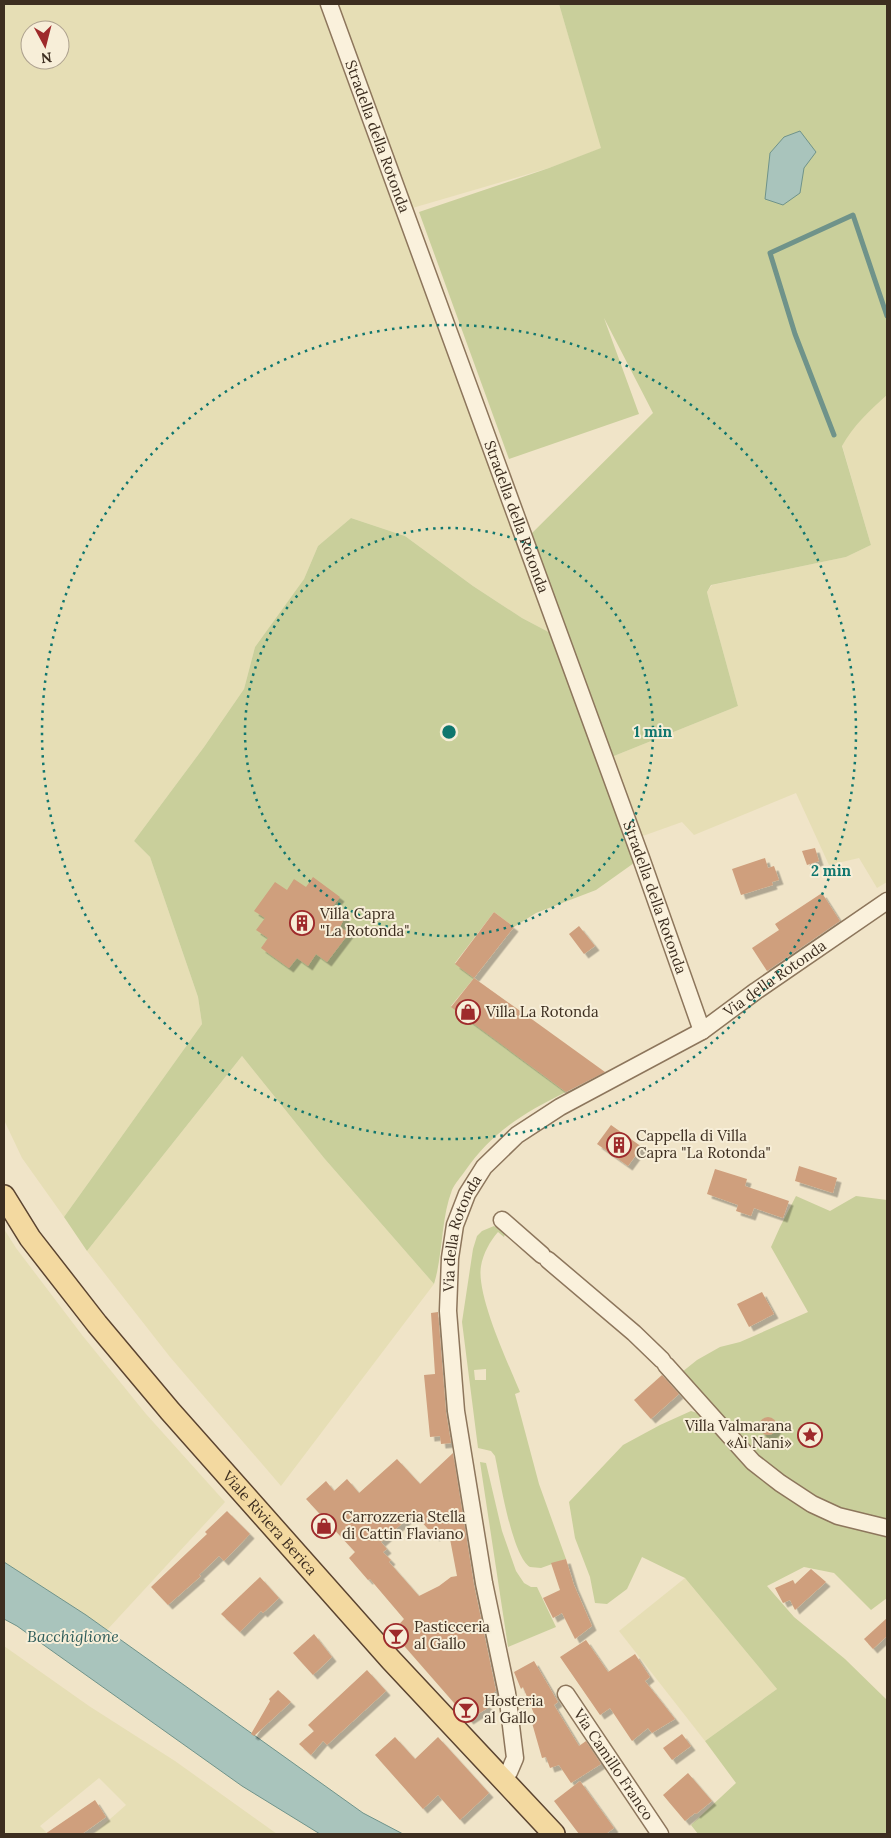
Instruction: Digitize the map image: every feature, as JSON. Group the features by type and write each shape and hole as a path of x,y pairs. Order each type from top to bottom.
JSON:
{"main road":[{"name":"Viale Riviera Berica","path":"4,1196 30,1238 97,1324 170,1411 390,1660 554,1834"}],"street":[{"name":"Stradella della Rotonda","path":"329,4 641,858 702,1031"},
{"name":"Via della Rotonda","path":"503,1778 509,1772 515,1758 507,1694 484,1583 456,1411 448,1311 450,1258 455,1225 467,1194 484,1167 517,1135 560,1107 702,1031 734,1016 887,901"},
{"path":"502,1220 634,1333 664,1363 753,1462 812,1504 838,1516 887,1528"},
{"name":"Via Camillo Franco","path":"566,1694 660,1834"}],"shaded area":[{"path":"4,4 319,4 448,356 560,638 522,618 473,586 405,536 351,518 318,546 304,579 255,647 244,689 204,747 134,841 150,857 198,997 202,1024 64,1217 22,1158 4,1120"},
{"path":"334,4 559,4 602,148 549,168 409,209"},
{"path":"887,395 887,882 877,888 859,858 829,865 796,793 694,835 682,822 640,837 609,758 738,706 707,592 712,585 846,557 871,545 842,445 848,434"},
{"path":"242,1056 324,1158 434,1284 281,1486 170,1357 87,1251"},
{"path":"4,1229 16,1248 82,1335 146,1414 225,1502 107,1630 4,1562"},
{"path":"685,1578 777,1689 705,1741 619,1631"},
{"path":"4,1646 89,1706 175,1761 277,1834 93,1834 126,1805 99,1778 40,1826 48,1834 4,1834"}],"green space":[{"path":"559,4 887,4 887,395 868,412 842,446 871,545 846,557 711,585 707,592 738,706 609,758 527,538 653,413 604,318 639,414 509,459 419,212 549,168 601,148"},
{"path":"351,518 405,536 473,586 522,618 560,638 641,858 596,890 536,913 514,927 494,912 455,963 474,978 451,1006 566,1092 510,1124 486,1145 456,1182 448,1201 434,1284 324,1158 242,1056 87,1251 64,1217 202,1024 198,997 150,857 134,841 204,747 244,689 255,647 304,579 318,546"},
{"name":"Villa Valmarana «Ai Nani»","path":"796,1196 830,1211 856,1196 887,1200 887,1524 838,1513 753,1457 682,1372 697,1360 720,1347 740,1342 808,1312 771,1247"},
{"path":"494,1226 505,1234 504,1237 498,1232 483,1257 481,1279 483,1294 494,1329 520,1392 515,1394 539,1484 566,1559 541,1568 530,1567 518,1548 512,1533 495,1456 491,1451 478,1448 462,1322 473,1249 477,1236 482,1231","holes":["486,1369 486,1380 475,1380 474,1370"]},
{"path":"691,1411 713,1418 780,1483 887,1528 887,1598 871,1610 834,1573 804,1567 767,1586 794,1617 845,1659 887,1700 887,1834 698,1834 691,1825 736,1783 705,1741 777,1689 685,1578 642,1557 627,1589 607,1604 595,1603 590,1577 575,1538 569,1502 623,1445"},
{"path":"480,1462 486,1463 502,1531 516,1571 524,1583 531,1587 537,1587 556,1627 508,1647"}],"water":[{"path":"800,131 816,152 804,168 800,193 783,205 765,199 770,153 784,137"},
{"name":"Bacchiglione","path":"4,1562 86,1615 363,1813 403,1834 320,1834 242,1786 17,1626 4,1619"}],"building":[{"path":"815,848 819,861 807,865 802,851"},
{"path":"765,858 768,868 774,866 779,880 772,882 773,885 741,895 732,869"},
{"name":"Villa Capra \"La Rotonda\"","path":"313,877 340,897 333,906 346,915 340,927 349,933 327,962 316,954 308,966 297,958 289,968 261,948 268,938 256,930 265,918 254,911 275,882 287,890 294,879 306,887"},
{"path":"822,893 840,921 767,971 752,948 779,930 775,924"},
{"path":"494,912 514,927 474,978 455,964"},
{"path":"579,926 595,946 584,954 569,934"},
{"path":"474,978 605,1072 566,1092 451,1007"},
{"name":"Cappella di Villa Capra \"La Rotonda\"","path":"611,1125 642,1147 628,1166 597,1144"},
{"path":"799,1166 837,1178 833,1193 795,1181"},
{"path":"715,1169 747,1179 745,1186 789,1201 783,1218 754,1208 751,1216 736,1211 738,1205 707,1194"},
{"path":"762,1292 774,1314 749,1327 737,1304"},
{"path":"438,1312 446,1412 451,1443 441,1444 440,1436 430,1437 424,1375 435,1374 431,1313"},
{"path":"662,1375 679,1394 651,1419 634,1400"},
{"path":"764,1417 772,1417 777,1422 775,1433 764,1435 759,1430 759,1422"},
{"path":"453,1453 474,1585 496,1691 483,1700 489,1707 469,1720 392,1632 404,1619 370,1579 368,1580 349,1558 355,1552 306,1499 326,1481 334,1491 347,1479 359,1493 397,1459 420,1484","holes":["414,1513 435,1537 444,1530 448,1540 450,1539 457,1576 451,1577 439,1586 419,1596 389,1562 391,1560 383,1552 387,1549 381,1542"]},
{"path":"227,1511 250,1534 224,1561 219,1556 199,1575 201,1576 168,1605 151,1587 207,1534 205,1532"},
{"path":"566,1559 574,1585 592,1626 575,1639 562,1613 553,1618 543,1598 560,1590 551,1563"},
{"path":"811,1569 826,1582 795,1610 790,1600 783,1603 775,1588 793,1580 795,1584"},
{"path":"260,1577 279,1598 263,1613 261,1611 240,1632 221,1614"},
{"path":"887,1618 887,1636 873,1649 864,1639"},
{"path":"314,1634 332,1657 313,1675 293,1653"},
{"path":"586,1640 608,1672 635,1654 650,1677 645,1681 675,1719 652,1733 648,1728 632,1741 610,1708 600,1715 560,1657"},
{"path":"534,1661 558,1702 554,1705 579,1746 586,1741 601,1764 571,1783 559,1765 550,1768 546,1757 542,1758 532,1723 537,1721 523,1687 521,1689 514,1672"},
{"path":"367,1670 386,1691 327,1745 323,1741 311,1755 299,1744 314,1731 308,1725"},
{"path":"278,1690 291,1702 254,1736 251,1734 270,1701 269,1699"},
{"path":"682,1734 691,1746 672,1760 663,1748"},
{"path":"395,1737 415,1759 438,1737 489,1793 460,1820 438,1795 423,1809 375,1755"},
{"path":"688,1773 712,1801 685,1821 663,1795"},
{"path":"580,1781 614,1828 606,1834 579,1834 554,1801"},
{"path":"95,1800 106,1817 82,1834 45,1834"}],"waterway":[{"path":"834,435 795,334 770,253 853,215 887,316"}],"place":[{"name":"Villa Capra \"La Rotonda\"","path":"302,923"},
{"name":"Villa La Rotonda","path":"468,1012"},
{"name":"Cappella di Villa Capra \"La Rotonda\"","path":"619,1145"},
{"name":"Villa Valmarana «Ai Nani»","path":"810,1435"},
{"name":"Carrozzeria Stella di Cattin Flaviano","path":"324,1526"},
{"name":"Pasticceria al Gallo","path":"396,1636"},
{"name":"Hosteria al Gallo","path":"466,1710"}]}
